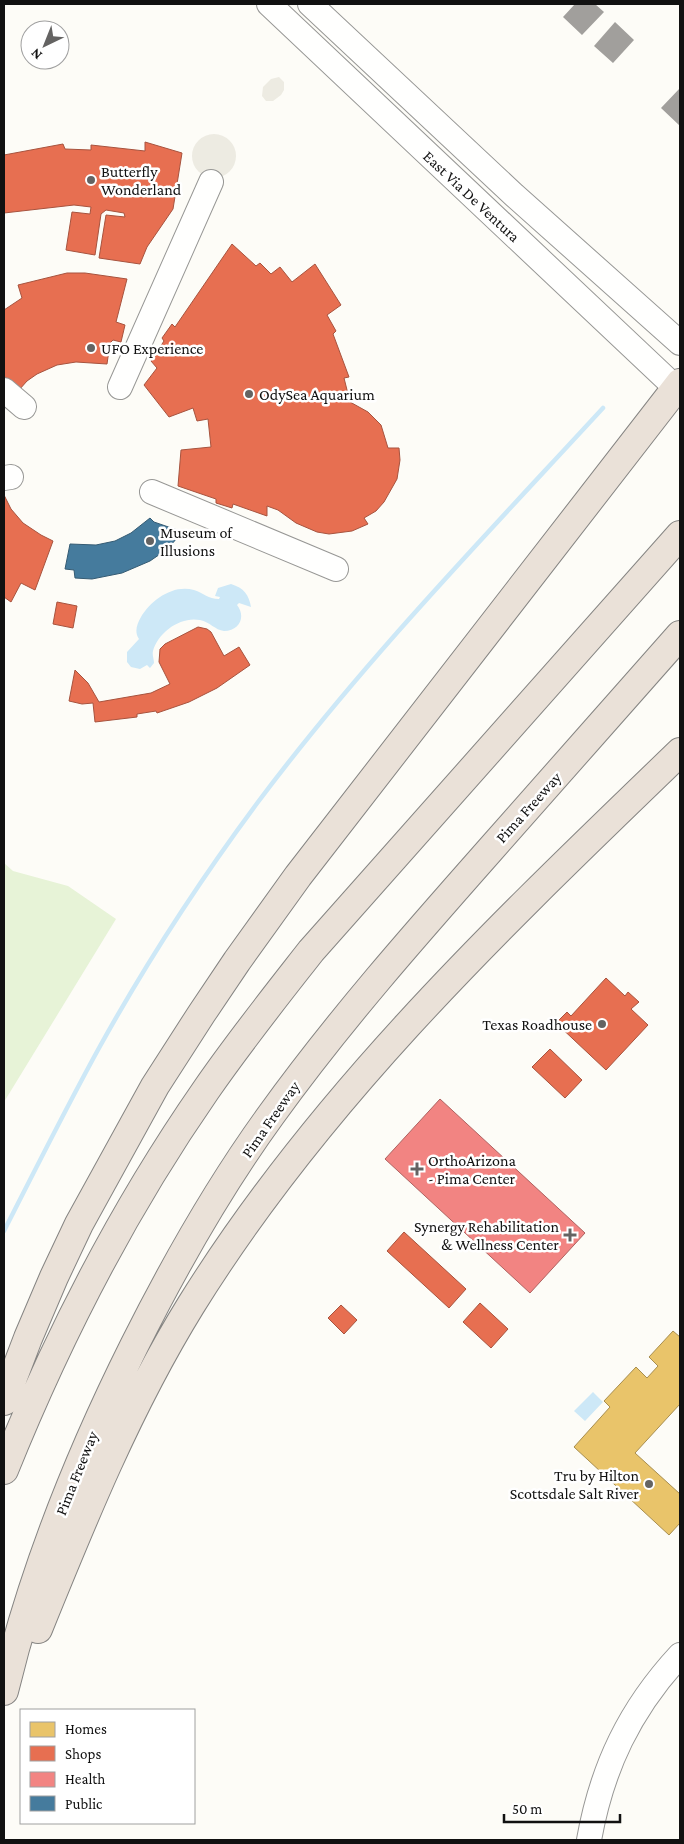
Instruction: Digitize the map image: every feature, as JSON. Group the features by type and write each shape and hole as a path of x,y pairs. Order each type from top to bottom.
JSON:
{"highway":[{"path":"4,1401 50,1286 79,1224 155,1086 202,1013 298,876 678,386"},
{"path":"4,1470 40,1386 88,1285 165,1152 206,1089 259,1017 312,951 680,535"},
{"name":"Pima Freeway","path":"4,1691 38,1576 69,1488 105,1403 177,1263 220,1191 269,1117 376,980 680,635"},
{"path":"4,1714 94,1491 134,1406 190,1306 267,1194 329,1116 411,1021 481,946 680,752"}],"street":[{"name":"East Via De Ventura","path":"269,4 678,386"},
{"name":"East Via De Ventura","path":"310,4 514,195 680,342"},
{"path":"120,387 211,182"},
{"path":"4,390 24,406"},
{"path":"152,492 336,569"},
{"path":"589,1840 604,1777 618,1744 652,1688 680,1655"}],"green space":[{"path":"4,863 13,871 68,886 116,919 4,1102"}],"shaded area":[{"path":"279,77 284,82 284,90 273,101 266,101 262,96 263,87 271,79"},
{"path":"218,134 230,140 235,147 235,165 230,172 223,177 210,178 202,175 195,168 192,152 195,144 202,137"}],"water":[{"path":"231,584 245,592 251,607 239,603 237,605 241,614 238,626 224,631 200,620 185,620 171,627 160,638 153,651 154,663 150,668 147,665 140,669 131,667 127,662 127,652 139,639 136,631 137,625 145,611 157,599 171,591 186,589 219,599 220,597 215,596 218,588"},
{"path":"593,1392 603,1402 585,1421 574,1411"}],"building: Homes":[{"path":"673,1331 680,1337 680,1404 635,1453 680,1494 680,1523 669,1535 574,1447 610,1407 604,1401 636,1367 647,1378 658,1366 649,1357"}],"building: Shops":[{"name":"Butterfly Wonderland","path":"145,142 182,153 173,209 147,247 140,264 99,258 106,215 125,217 124,213 106,210 101,214 95,255 66,250 72,212 90,214 91,207 74,205 4,213 4,155 63,144 65,149 91,150 91,145 145,151"},
{"name":"OdySea Aquarium","path":"232,244 256,266 260,263 271,274 280,267 292,282 315,264 341,305 327,315 336,331 333,334 349,377 344,378 350,402 368,412 381,425 388,448 399,448 400,460 397,479 384,502 376,511 364,518 368,524 352,531 329,534 317,532 296,523 278,510 267,506 267,516 233,504 232,508 216,503 216,499 178,486 181,450 211,447 208,419 197,421 193,408 169,417 144,385 157,368 151,361 164,341 162,338 172,324 175,327"},
{"path":"67,273 85,273 127,279 116,322 125,325 121,342 113,340 110,343 107,364 76,362 57,365 37,374 19,390 4,376 4,310 22,298 18,285"},
{"path":"4,495 11,509 23,523 53,541 35,590 21,583 11,602 4,597"},
{"path":"57,602 77,606 73,628 53,624"},
{"path":"198,627 211,632 224,656 239,647 250,665 217,688 189,702 157,713 156,711 137,714 137,717 95,722 93,703 82,704 69,701 75,670 88,683 99,702 151,693 170,684 159,662 160,649 165,644"},
{"name":"Texas Roadhouse","path":"606,978 625,996 628,992 639,1002 631,1009 648,1025 606,1070 556,1023 567,1012 571,1016"},
{"path":"550,1049 582,1080 565,1098 532,1067"},
{"path":"404,1232 466,1289 449,1308 387,1251"},
{"path":"480,1303 508,1329 491,1348 463,1322"},
{"path":"341,1305 357,1320 344,1334 328,1318"}],"building: Health":[{"path":"440,1099 585,1233 530,1293 385,1159"}],"building: Public":[{"path":"150,518 154,522 183,532 166,550 150,561 122,573 92,579 75,578 74,570 65,569 70,544 96,545 115,541 131,533"}],"building: Other":[{"path":"575,4 595,4 604,12 582,35 563,17"},
{"path":"615,22 634,40 613,63 594,46"},
{"path":"680,88 680,126 661,108"}],"waterway":[{"path":"4,1231 117,1016 174,922 236,831 298,750 382,650 603,408"}],"place":[{"name":"Butterfly Wonderland","path":"91,180"},
{"name":"UFO Experience","path":"91,348"},
{"name":"OdySea Aquarium","path":"249,394"},
{"name":"Museum of Illusions","path":"150,541"},
{"name":"Texas Roadhouse","path":"602,1024"},
{"name":"OrthoArizona - Pima Center","path":"417,1169"},
{"name":"Synergy Rehabilitation & Wellness Center","path":"570,1235"},
{"name":"Tru by Hilton Scottsdale Salt River","path":"649,1484"}]}
